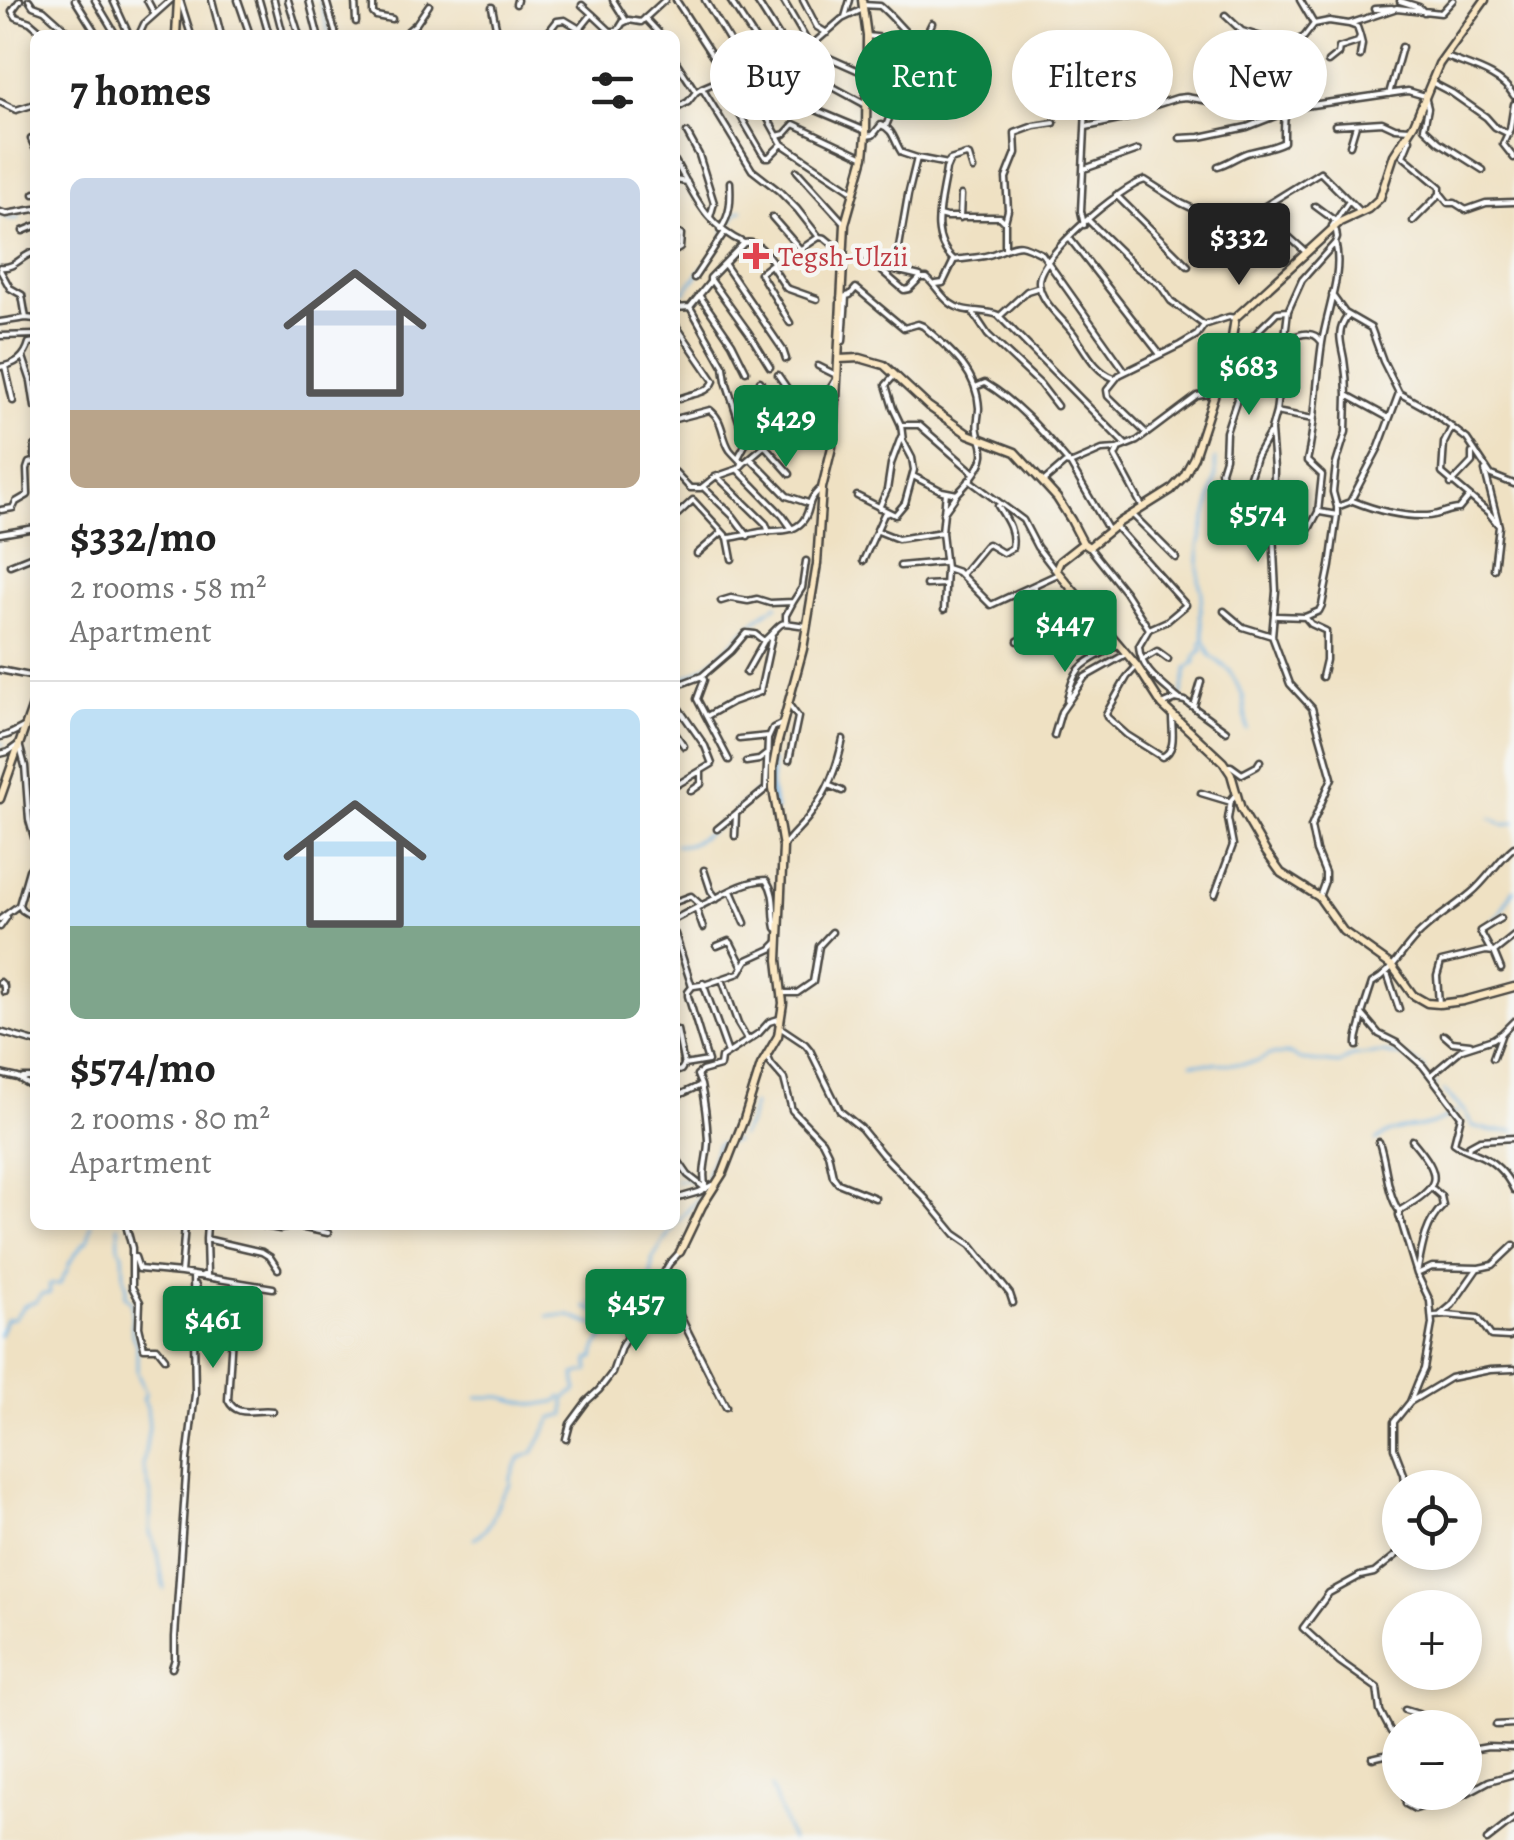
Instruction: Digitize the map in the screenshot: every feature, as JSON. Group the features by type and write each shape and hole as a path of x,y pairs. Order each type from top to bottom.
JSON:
{"street":[{"path":"20,0 12,11 16,18 39,30"},
{"path":"30,0 66,30"},
{"path":"75,0 94,30"},
{"path":"95,0 113,30"},
{"path":"113,0 126,30"},
{"path":"147,0 154,14"},
{"path":"142,30 173,0"},
{"path":"173,0 176,30"},
{"path":"173,0 188,30"},
{"path":"212,0 220,30"},
{"path":"238,0 248,30"},
{"path":"258,0 267,30"},
{"path":"274,0 282,30"},
{"path":"288,0 297,30"},
{"path":"309,0 317,30"},
{"path":"326,0 335,30"},
{"path":"355,0 356,22"},
{"path":"373,0 376,16 392,19"},
{"path":"613,0 625,19 623,24"},
{"path":"618,30 629,20 641,22 665,0"},
{"path":"676,0 710,52"},
{"path":"705,0 722,30"},
{"path":"730,0 749,30"},
{"path":"756,0 775,30"},
{"path":"783,0 801,30"},
{"path":"804,0 817,26 823,30"},
{"path":"846,17 850,0"},
{"path":"1300,0 1314,24"},
{"path":"1374,9 1441,13 1453,0"},
{"path":"1400,1 1420,6 1424,12"},
{"path":"900,566 945,565 991,605 1057,572 1060,561 1171,490 1194,457 1228,364 1235,318 1333,230 1380,198 1394,155 1409,132 1444,56 1484,1"},
{"path":"409,30 429,5"},
{"path":"582,5 609,30"},
{"path":"831,30 863,5 880,6 902,30"},
{"path":"863,5 866,30"},
{"path":"492,7 499,30"},
{"path":"1349,24 1397,8"},
{"path":"582,30 592,14"},
{"path":"1225,15 1241,30"},
{"path":"645,18 656,30"},
{"path":"550,30 557,21 565,20 578,30"},
{"path":"1309,30 1314,24 1329,21 1357,28 1362,44 1360,56"},
{"path":"928,30 932,23"},
{"path":"1328,62 1339,48 1358,42 1360,36"},
{"path":"1389,94 1402,47"},
{"path":"1444,56 1476,67 1506,85 1514,96"},
{"path":"680,69 696,92"},
{"path":"1431,82 1508,134"},
{"path":"680,106 710,85"},
{"path":"702,88 752,170 779,190 819,237"},
{"path":"1327,103 1408,91 1425,96"},
{"path":"1425,96 1428,108 1424,128 1483,170"},
{"path":"1086,127 1128,118 1178,98 1193,98"},
{"path":"0,102 16,110 30,106"},
{"path":"1514,104 1503,144 1514,158"},
{"path":"743,120 766,157 782,144"},
{"path":"769,120 782,144 854,192"},
{"path":"835,120 873,135 881,125 886,126 902,152 948,164"},
{"path":"843,341 845,224 864,157 867,120"},
{"path":"886,126 890,120"},
{"path":"1086,120 1081,210 1086,222 1160,285 1170,301 1204,325"},
{"path":"1180,138 1200,137 1266,120"},
{"path":"1218,166 1284,142 1284,120"},
{"path":"1335,125 1382,122 1409,132"},
{"path":"1005,248 1006,178 1016,153 1015,133 1054,123"},
{"path":"777,136 794,124 864,157"},
{"path":"1350,144 1356,125"},
{"path":"1388,132 1395,128"},
{"path":"1409,132 1403,156 1440,187 1448,203 1466,210 1486,203 1514,202"},
{"path":"686,133 699,155 714,203 710,217"},
{"path":"1084,169 1138,150"},
{"path":"954,260 938,234 948,164 966,155 973,170"},
{"path":"895,270 917,158"},
{"path":"680,170 696,199 722,232 744,243 757,244 776,266 819,237 826,238 842,255 927,278 948,302 961,309 998,315 1124,446"},
{"path":"797,172 845,224"},
{"path":"1114,378 1092,362 1053,312 1039,279 1047,262 1068,238 1116,195 1145,180 1202,213 1227,214 1259,210 1317,172 1360,212"},
{"path":"680,181 687,182"},
{"path":"694,278 728,220 730,182"},
{"path":"1413,221 1440,192"},
{"path":"960,218 961,195"},
{"path":"1116,195 1188,266"},
{"path":"1288,311 1277,312 1250,338 1243,362 1246,375 1226,432 1221,471 1228,482 1247,486 1250,480 1276,412 1288,311 1302,280 1338,238 1333,230 1334,220 1348,201"},
{"path":"1315,206 1334,220"},
{"path":"0,222 3,213 30,210"},
{"path":"1259,210 1307,253"},
{"path":"939,215 1000,217 1005,222"},
{"path":"772,217 800,249"},
{"path":"24,231 30,228"},
{"path":"680,234 680,248"},
{"path":"1068,238 1159,353"},
{"path":"680,308 690,307 710,278 744,243"},
{"path":"1308,529 1318,512 1322,475 1307,461 1322,343 1338,260 1335,243"},
{"path":"954,260 992,255 1022,245 1042,254 1125,372"},
{"path":"26,318 22,295 10,288 0,268 30,255"},
{"path":"934,284 947,279 954,260"},
{"path":"773,262 771,265 786,288 817,299"},
{"path":"773,262 760,273 790,323"},
{"path":"725,265 786,359"},
{"path":"876,266 904,290 920,278 927,278"},
{"path":"712,280 770,367"},
{"path":"998,315 1027,291 1040,287"},
{"path":"566,1439 570,1424 586,1401 612,1373 621,1346 680,1252 718,1180 761,1065 776,1042 782,994 778,960 783,847 772,780 807,626 822,488 832,447 843,298 856,288 904,328 923,326 958,356 973,378 982,460 944,514"},
{"path":"1332,294 1348,315 1376,335 1398,394 1452,427 1467,439 1491,475 1514,484"},
{"path":"700,295 746,372"},
{"path":"690,307 724,367 746,443 738,458"},
{"path":"972,311 988,335 1040,384 1057,406"},
{"path":"1275,616 1305,617 1319,611 1322,605 1338,515 1333,492 1336,464 1346,432 1345,363 1338,337 1348,315"},
{"path":"0,322 30,318"},
{"path":"1147,434 1108,396 1114,378 1180,345 1204,325 1235,318"},
{"path":"680,331 714,380 703,392 680,398"},
{"path":"1285,336 1292,338 1303,333 1316,336 1322,343"},
{"path":"0,336 30,335"},
{"path":"13,401 2,366 23,357 30,342"},
{"path":"23,357 30,378"},
{"path":"838,358 852,357 884,365 935,411 968,434 1015,452 1072,520 1149,630"},
{"path":"818,366 837,377"},
{"path":"1043,482 1065,462 1070,464 1102,450 1124,446 1147,434 1197,396 1222,386 1244,366"},
{"path":"778,375 802,410"},
{"path":"857,496 895,515 901,510 913,476 912,458 886,385 895,376"},
{"path":"680,512 712,479 738,470 751,459 781,430 784,422 802,410 818,406 837,377"},
{"path":"760,381 784,422"},
{"path":"975,387 985,383 1041,430 1070,464 1112,528 1186,606 1149,630 1138,646 1139,663"},
{"path":"1337,507 1352,500 1379,447 1398,394"},
{"path":"1347,396 1389,418"},
{"path":"750,397 767,444 790,474"},
{"path":"680,418 715,412 729,450 743,464"},
{"path":"1276,412 1313,419"},
{"path":"792,416 820,438"},
{"path":"901,425 920,424 974,473"},
{"path":"1452,427 1444,443 1442,473 1499,526"},
{"path":"1271,430 1275,616 1272,636 1290,684 1312,708 1332,778 1310,827 1325,873 1320,896"},
{"path":"879,508 902,433"},
{"path":"1124,446 1116,456 1143,508"},
{"path":"1452,483 1472,462 1472,448"},
{"path":"751,459 787,496 808,503"},
{"path":"1,510 13,508 28,495 30,462"},
{"path":"1484,466 1499,526 1494,569"},
{"path":"738,470 792,529"},
{"path":"913,476 946,492 958,492"},
{"path":"680,477 690,488 702,488 733,516 748,536"},
{"path":"718,477 766,524 769,532"},
{"path":"970,480 1023,520 1037,547 1057,572 1126,654 1139,663 1162,706 1231,774 1233,798 1228,822 1233,845 1215,894"},
{"path":"1250,480 1254,520"},
{"path":"728,538 792,529 806,516 808,503 822,488"},
{"path":"944,610 942,532 946,492"},
{"path":"962,576 988,544 1003,553 1012,548 1010,527 992,498"},
{"path":"1352,500 1371,508 1431,517 1459,509 1469,498"},
{"path":"693,500 728,538 732,560"},
{"path":"1318,512 1338,515"},
{"path":"864,561 884,514 888,513"},
{"path":"1132,514 1176,558"},
{"path":"0,534 30,529"},
{"path":"878,531 898,538 942,532"},
{"path":"697,554 722,532"},
{"path":"10,564 30,557"},
{"path":"786,621 802,588 806,561"},
{"path":"926,584 945,584"},
{"path":"1018,642 1032,634 1036,626 1030,606 1035,585"},
{"path":"721,601 731,598 793,602"},
{"path":"1224,611 1243,627 1272,636"},
{"path":"1305,617 1326,631 1322,677"},
{"path":"746,673 777,626 786,621 807,626"},
{"path":"707,716 760,692 773,632"},
{"path":"680,684 702,676 746,633 764,641"},
{"path":"1068,702 1068,693 1085,661 1118,644"},
{"path":"1168,659 1156,650 1139,663 1106,714 1127,735 1162,758 1172,748 1172,715"},
{"path":"1054,736 1061,712 1085,677 1126,654"},
{"path":"0,670 30,677"},
{"path":"1146,673 1226,731"},
{"path":"702,676 697,699 730,760"},
{"path":"1194,706 1202,682"},
{"path":"1162,706 1179,700"},
{"path":"788,705 798,717 789,760"},
{"path":"680,710 705,746 712,764 680,783"},
{"path":"717,829 766,788 770,736 773,728 783,723"},
{"path":"0,737 10,736 30,724"},
{"path":"0,799 30,724"},
{"path":"739,739 770,736"},
{"path":"783,847 809,818 836,771 842,739"},
{"path":"680,740 684,746"},
{"path":"0,754 19,744"},
{"path":"19,744 30,821"},
{"path":"746,762 759,760 768,753"},
{"path":"1225,766 1242,774 1258,766 1260,760"},
{"path":"691,791 701,784 700,772"},
{"path":"828,785 842,791"},
{"path":"1201,793 1233,798"},
{"path":"1233,798 1281,873 1320,896 1343,931 1392,966 1419,1000 1426,1004 1463,1001 1514,986"},
{"path":"735,836 736,814"},
{"path":"1357,1046 1356,1036 1372,983 1388,974 1416,936 1475,890 1514,847"},
{"path":"0,919 19,905 30,869"},
{"path":"704,870 717,899"},
{"path":"680,916 750,882 766,880 773,895 773,917 779,930"},
{"path":"731,891 745,923"},
{"path":"680,900 692,896 699,907 703,928"},
{"path":"19,905 30,915"},
{"path":"0,927 10,913"},
{"path":"1500,969 1480,932 1501,918"},
{"path":"782,994 796,993 813,982 819,946 832,932"},
{"path":"1439,1004 1437,976 1441,962 1492,952 1514,936"},
{"path":"684,1065 708,1062 688,996 692,986 738,973 749,958 779,941"},
{"path":"717,946 730,942 743,966"},
{"path":"680,949 692,986"},
{"path":"1388,974 1399,1009"},
{"path":"722,979 747,1040"},
{"path":"0,982 4,992"},
{"path":"703,983 728,1053"},
{"path":"1362,1014 1379,1034 1397,1043 1431,1075 1460,1116 1454,1143 1458,1148 1478,1154 1501,1169 1514,1190"},
{"path":"1431,1075 1453,1054 1502,1033 1514,1021"},
{"path":"706,1189 706,1111 697,1075 720,1066 721,1058 769,1022 779,1023 808,1047 840,1111 862,1128 955,1234 970,1245 1014,1303"},
{"path":"0,1032 30,1041"},
{"path":"1493,1058 1502,1033"},
{"path":"1444,1035 1458,1044 1480,1043"},
{"path":"767,1055 784,1079 792,1110 822,1142 833,1176 874,1198"},
{"path":"680,1058 684,1065"},
{"path":"680,1070 684,1065"},
{"path":"0,1074 30,1078"},
{"path":"18,1078 30,1085"},
{"path":"680,1094 700,1084"},
{"path":"1468,1152 1469,1146 1480,1140 1514,1138"},
{"path":"1399,1211 1432,1188 1434,1179 1432,1166 1412,1140"},
{"path":"1380,1142 1393,1201 1430,1301 1432,1318 1424,1369 1410,1402 1394,1422 1394,1448 1402,1470"},
{"path":"680,1163 706,1189"},
{"path":"680,1197 706,1189 718,1180"},
{"path":"1417,1274 1432,1216 1443,1206 1441,1196 1432,1188"},
{"path":"127,1230 139,1269 273,1288"},
{"path":"181,1273 184,1230"},
{"path":"193,1275 207,1275 207,1230"},
{"path":"314,1230 328,1233"},
{"path":"206,1240 262,1252 278,1269"},
{"path":"1417,1274 1432,1266 1493,1265 1514,1245"},
{"path":"132,1249 132,1287 140,1302 139,1327 144,1348 157,1348 164,1358"},
{"path":"1432,1318 1452,1305 1477,1269"},
{"path":"193,1275 200,1302 216,1330 254,1336"},
{"path":"172,1668 195,1394 193,1275"},
{"path":"650,1299 671,1298 726,1407"},
{"path":"1439,1315 1478,1318 1491,1336 1514,1335"},
{"path":"232,1334 228,1400 232,1408 239,1412 274,1411"},
{"path":"1410,1402 1450,1378 1514,1368"},
{"path":"1382,1567 1329,1592 1303,1628 1377,1688 1382,1714"},
{"path":"1496,1725 1514,1724"},
{"path":"1482,1748 1514,1748"},
{"path":"1372,1758 1382,1756"},
{"path":"1482,1785 1514,1774"},
{"path":"1486,1840 1514,1819"}],"waterway":[{"path":"320,0 328,30"},
{"path":"724,233 743,210"},
{"path":"1,214 10,219 20,218"},
{"path":"680,293 705,265"},
{"path":"1215,459 1216,477 1199,547 1200,615 1210,655 1230,671 1243,696 1247,729"},
{"path":"680,678 705,667 777,605"},
{"path":"1181,697 1187,669 1203,649 1204,639"},
{"path":"771,763 769,784 774,810"},
{"path":"735,812 769,776"},
{"path":"1491,818 1504,825 1514,823"},
{"path":"680,845 695,841 726,820"},
{"path":"1489,924 1514,889"},
{"path":"1192,1063 1242,1064 1269,1055 1290,1054 1300,1060 1339,1064 1352,1056 1382,1053 1406,1057 1424,1068 1426,1081 1436,1086"},
{"path":"1443,1090 1473,1126 1514,1131"},
{"path":"740,1136 749,1122 753,1104"},
{"path":"1376,1141 1389,1133 1432,1124 1456,1113"},
{"path":"680,1219 708,1188 707,1174 717,1145 735,1141"},
{"path":"680,1180 689,1179 701,1187"},
{"path":"0,1335 6,1319 14,1318 24,1306 48,1294 49,1285 60,1284 71,1261 88,1240 90,1230"},
{"path":"118,1230 127,1286 125,1296 131,1301 132,1335 137,1346 137,1372 146,1394 143,1398 149,1426 143,1465 151,1495 150,1533 164,1589"},
{"path":"474,1539 492,1519 520,1458 533,1453 552,1419 565,1415 565,1398 577,1390 575,1375 589,1371 588,1359 594,1358 602,1339 632,1321 629,1298 645,1293 652,1260 671,1230"},
{"path":"591,1303 602,1308 622,1305 629,1320"},
{"path":"585,1307 608,1317 627,1310 630,1303"},
{"path":"548,1316 570,1316 590,1324 611,1326 616,1332"},
{"path":"477,1397 502,1397 535,1405 562,1397"},
{"path":"771,1787 791,1840"}],"place":[{"name":"Tegsh-Ulzii","path":"756,256"}]}
